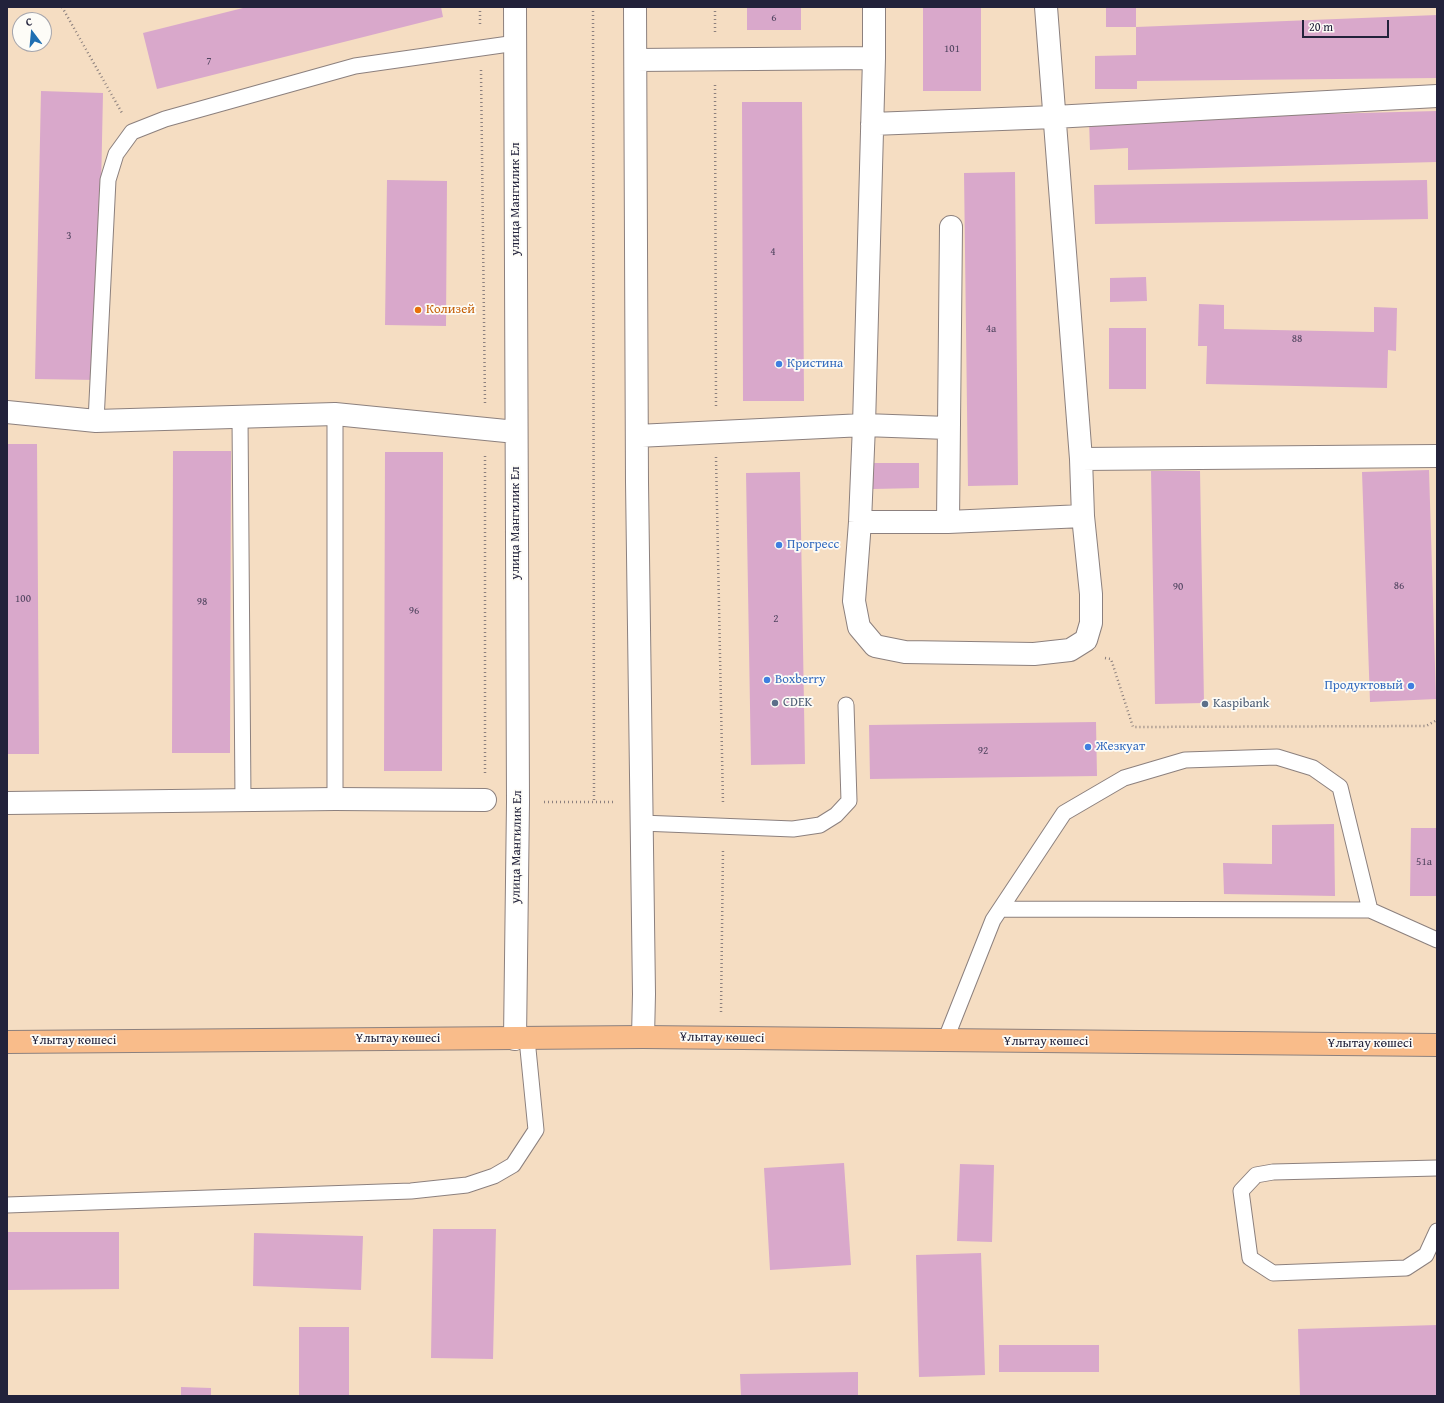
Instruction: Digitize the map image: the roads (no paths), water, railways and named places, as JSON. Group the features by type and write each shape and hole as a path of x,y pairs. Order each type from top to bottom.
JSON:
{"main road":[{"name":"Ұлытау көшесі","path":"7,1042 721,1038 945,1042 1437,1045"}],"street":[{"name":"улица Мангилик Ел","path":"515,7 518,802 521,1039"},
{"path":"636,7 637,436 644,994 643,1038"},
{"path":"874,7 874,58 864,425 860,522 854,601 859,626 875,646 905,652 1034,654 1070,650 1086,640 1091,623 1091,594 1083,516 1046,7"},
{"path":"636,60 874,58"},
{"path":"872,124 1054,118 1437,96"},
{"path":"948,522 951,227"},
{"path":"7,412 96,422 335,414 516,432"},
{"path":"637,436 864,425 948,428"},
{"path":"1080,459 1437,456"},
{"path":"860,522 948,522 1083,516"},
{"path":"7,803 335,799 485,800"}],"lane":[{"path":"96,422 108,180 116,154 132,132 165,119 355,66 516,43"},
{"path":"335,414 335,799"},
{"path":"240,418 244,800"},
{"path":"641,813 723,826 793,829 820,825 836,815 849,801 846,705"},
{"path":"945,1042 994,920 1064,813 1124,778 1185,760 1277,757 1313,768 1340,787 1370,910"},
{"path":"1001,909 1370,910 1437,940"},
{"path":"7,1205 411,1191 467,1185 494,1176 513,1165 536,1130 521,1039"},
{"path":"1437,1168 1273,1172 1256,1175 1241,1191 1250,1258 1273,1273 1406,1268 1426,1255 1437,1231"}],"place":[{"name":"Колизей","path":"418,310"},
{"name":"Кристина","path":"779,364"},
{"name":"Прогресс","path":"779,545"},
{"name":"Boxberry","path":"767,680"},
{"name":"Продуктовый","path":"1411,686"},
{"name":"CDEK","path":"775,703"},
{"name":"Kaspibank","path":"1205,704"},
{"name":"Жезкуат","path":"1088,747"}]}
